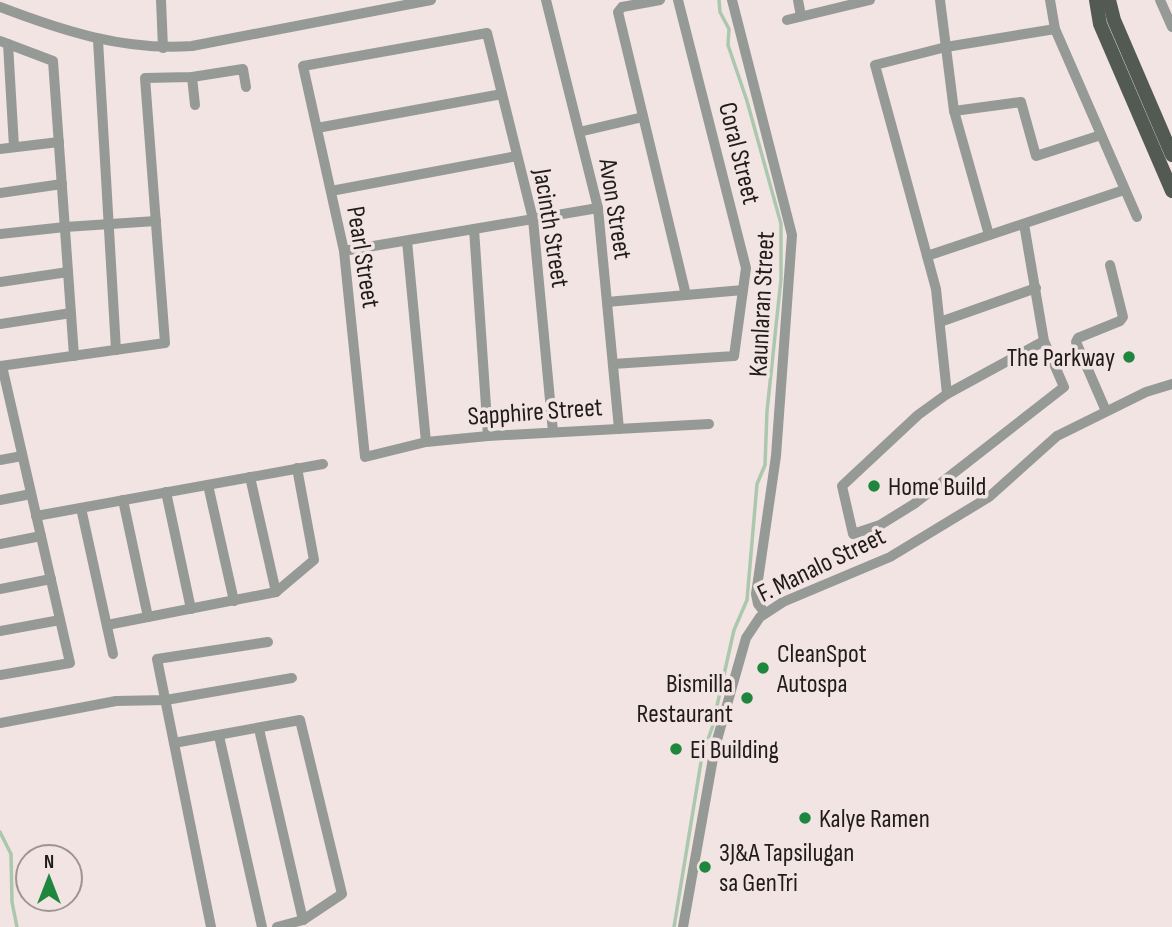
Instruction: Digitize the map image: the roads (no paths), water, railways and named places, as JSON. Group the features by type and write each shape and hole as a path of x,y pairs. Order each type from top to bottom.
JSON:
{"main road":[{"path":"1096,0 1100,24 1172,191"},
{"path":"1109,0 1114,20 1172,155"}],"street":[{"path":"161,0 163,48"},
{"path":"0,7 98,40 163,48 192,46 431,0"},
{"name":"Avon Street","path":"546,0 598,208 619,429"},
{"path":"660,0 622,8 618,16 686,295"},
{"name":"Kaunlaran Street","path":"733,0 792,234 776,456 756,594 758,604 765,613"},
{"path":"798,0 802,16"},
{"path":"787,20 870,0"},
{"path":"940,0 954,111 989,235"},
{"path":"1050,0 1055,29 1137,217"},
{"path":"1160,0 1172,27"},
{"name":"Coral Street","path":"613,364 734,356 746,268 678,1"},
{"path":"947,394 936,289 875,65 946,47 1055,29"},
{"name":"Jacinth Street","path":"303,66 487,33 533,219 553,432"},
{"path":"98,40 116,350"},
{"path":"14,147 4,42 53,61 74,356"},
{"name":"Pearl Street","path":"303,66 344,251 365,457"},
{"path":"0,676 70,663 1,366 165,343 145,78 192,77 243,69 246,87"},
{"path":"192,77 195,105"},
{"path":"317,128 502,94"},
{"path":"954,111 1021,102 1036,156 1101,135"},
{"path":"579,132 643,117"},
{"path":"0,149 59,142"},
{"path":"331,191 517,156"},
{"path":"0,193 62,184"},
{"path":"927,256 1124,190"},
{"path":"344,251 598,208"},
{"path":"0,234 156,221"},
{"path":"1024,223 1044,341 1064,387 914,504 880,525 853,534 842,486 918,415 947,394 1044,341"},
{"path":"474,229 488,436"},
{"path":"407,241 426,442"},
{"path":"1106,411 1076,342 1078,338 1124,317 1110,265"},
{"path":"0,282 68,272"},
{"path":"940,322 1036,288"},
{"path":"607,302 743,289"},
{"path":"0,324 71,313"},
{"name":"F. Manalo Street","path":"684,927 715,747 746,638 752,627 765,613 783,602 890,557 989,497 1057,436 1146,392 1172,384"},
{"path":"0,412 12,410"},
{"name":"Sapphire Street","path":"365,457 426,442 488,436 709,424"},
{"path":"0,460 22,456"},
{"path":"36,516 323,464"},
{"path":"107,625 276,593 314,560 297,468"},
{"path":"250,477 276,593"},
{"path":"208,485 234,601"},
{"path":"166,492 191,609"},
{"path":"0,500 31,494"},
{"path":"122,500 148,617"},
{"path":"81,508 113,654"},
{"path":"0,544 41,536"},
{"path":"0,589 51,579"},
{"path":"0,631 60,620"},
{"path":"211,927 157,659 268,642"},
{"path":"0,723 116,701 166,699 292,678"},
{"path":"174,743 300,720 342,894 303,920 276,927"},
{"path":"258,729 303,920"},
{"path":"219,736 261,927"}],"waterway":[{"path":"674,927 702,756 712,728 734,630 747,600 757,484 765,465 767,411 781,279 781,224 747,101 728,45 729,29 720,12 719,0"},
{"path":"0,832 11,854 12,902 17,927"}],"place":[{"name":"The Parkway","path":"1129,357"},
{"name":"Home Build","path":"874,486"},
{"name":"CleanSpot Autospa","path":"763,668"},
{"name":"Bismilla Restaurant","path":"747,698"},
{"name":"Ei Building","path":"676,749"},
{"name":"Kalye Ramen","path":"805,818"},
{"name":"3J&A Tapsilugan sa GenTri","path":"705,867"}]}
